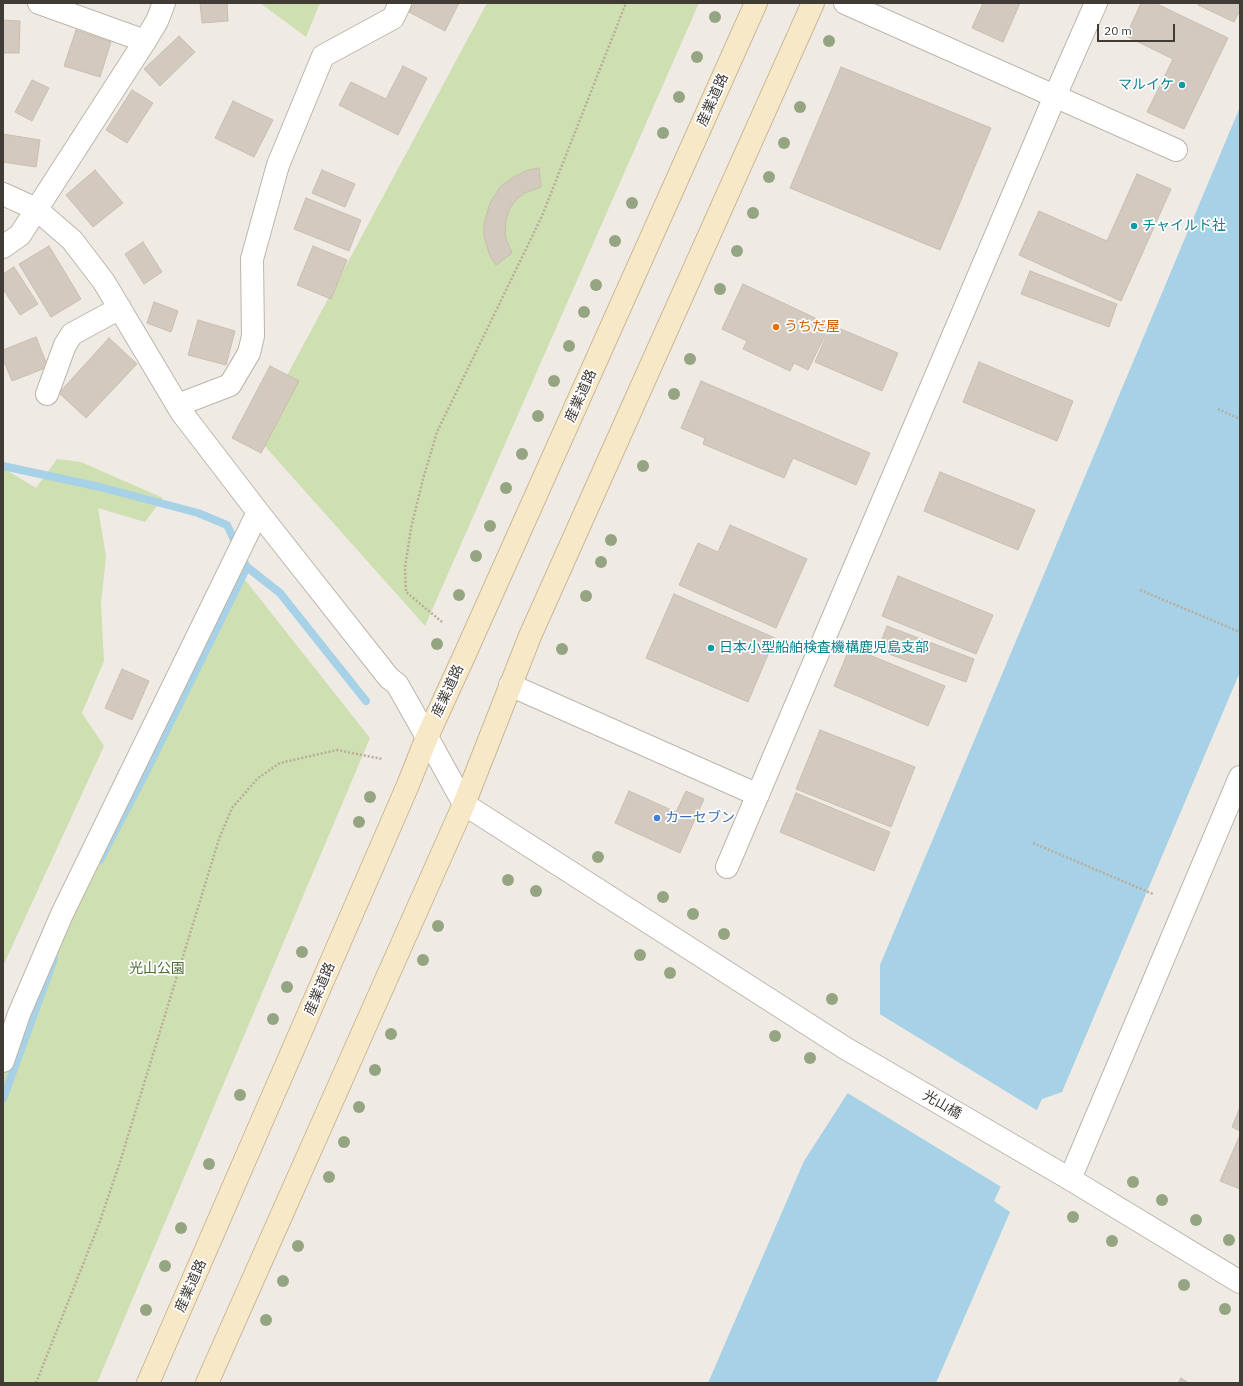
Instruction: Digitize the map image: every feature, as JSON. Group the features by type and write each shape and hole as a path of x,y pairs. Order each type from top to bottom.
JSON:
{"main road":[{"name":"産業道路","path":"148,1383 408,785 427,737 756,3"},
{"path":"207,1383 464,804 530,636 813,3"}],"street":[{"path":"39,3 145,41"},
{"path":"3,247 20,235 145,41 157,21 164,3"},
{"path":"178,405 230,385 249,353 253,336 252,259 278,165 323,56 393,18 400,3"},
{"path":"845,3 1176,150"},
{"path":"726,867 1096,3"},
{"path":"3,194 36,209 72,240 104,282 178,405 258,512 389,678 397,684 464,804"},
{"path":"47,394 64,345 72,334 120,308"},
{"path":"3,1061 19,1014 62,914 258,512"},
{"path":"510,685 758,794"},
{"path":"1070,1179 1240,777"},
{"name":"光山橋","path":"464,804 845,1048 1070,1179 1240,1282"}],"path":[{"path":"442,622 406,592 405,568 411,528 422,479 437,432 542,216 626,3"},
{"path":"1218,410 1240,419"},
{"path":"1140,590 1240,632"},
{"path":"36,1383 99,1224 125,1147 219,839 232,808 258,778 280,763 337,750 382,759"},
{"path":"1033,843 1153,894"}],"green space":[{"path":"260,3 320,3 306,37"},
{"path":"487,3 699,3 425,626 255,435"},
{"path":"57,459 81,462 163,498 145,522 98,508 106,556 101,604 104,661 82,713 104,746 3,966 3,468 36,488"},
{"name":"光山公園","path":"242,576 370,738 97,1383 3,1383 3,1078 60,927"}],"water":[{"path":"1240,107 1240,672 1062,1092 1042,1099 994,1201 1010,1212 936,1383 708,1383 804,1161 880,1043 880,965"}],"pier":[{"path":"878,1013 1038,1111 1003,1188 846,1092 878,1042"}],"building":[{"path":"200,3 227,3 228,21 202,23"},
{"path":"414,3 459,3 445,31 409,12"},
{"path":"983,3 1020,3 1003,42 972,28"},
{"name":"マルイケ","path":"1141,3 1155,3 1228,38 1184,129 1147,112 1173,59 1126,36"},
{"path":"1199,3 1240,3 1240,10 1234,22 1198,5"},
{"path":"3,20 20,21 19,53 3,53"},
{"path":"76,30 111,42 100,77 64,66"},
{"path":"179,36 195,52 160,86 144,69"},
{"path":"403,66 427,78 398,135 339,105 351,82 386,99"},
{"path":"841,67 991,128 940,250 790,188"},
{"path":"32,80 49,88 32,121 15,112"},
{"path":"132,90 153,103 127,143 106,130"},
{"path":"233,101 273,120 254,157 215,138"},
{"path":"3,134 40,140 36,167 3,162"},
{"path":"539,168 541,187 524,193 510,208 506,219 505,236 512,253 496,265 490,256 484,236 484,224 490,203 500,187 512,178 528,170"},
{"path":"95,170 123,203 93,227 66,195"},
{"path":"322,170 355,184 345,207 312,193"},
{"name":"チャイルド社","path":"1137,174 1171,189 1121,301 1019,255 1039,211 1107,241"},
{"path":"306,198 361,220 349,251 294,229"},
{"path":"143,242 162,272 144,284 125,254"},
{"path":"49,246 81,299 51,317 19,264"},
{"path":"313,246 347,260 331,299 297,285"},
{"path":"14,267 38,304 20,315 3,289 3,274"},
{"path":"1030,271 1117,304 1109,327 1021,294"},
{"name":"うちだ屋","path":"743,284 830,325 808,370 794,363 790,371 743,349 747,341 722,329"},
{"path":"154,302 178,311 171,332 147,323"},
{"path":"198,320 235,331 226,365 188,355"},
{"path":"831,325 898,353 882,391 815,362"},
{"path":"36,337 48,367 12,381 3,359 3,350"},
{"path":"109,338 137,364 86,418 59,393"},
{"path":"979,362 1073,401 1057,441 963,402"},
{"path":"270,366 299,381 261,453 232,438"},
{"path":"701,381 870,453 856,485 793,458 784,478 703,444 705,438 681,428"},
{"path":"940,472 1035,510 1018,550 924,511"},
{"path":"730,525 807,559 776,628 679,585 698,543 718,552"},
{"path":"898,576 993,615 976,654 882,616"},
{"name":"日本小型船舶検査機構鹿児島支部","path":"674,594 775,638 748,702 646,658"},
{"path":"887,626 974,659 966,682 878,650"},
{"path":"850,647 945,686 928,726 834,686"},
{"path":"122,669 149,681 132,720 105,708"},
{"path":"820,730 915,767 891,827 796,789"},
{"name":"カーセブン","path":"629,791 676,812 686,791 704,799 680,853 615,823"},
{"path":"796,793 890,832 874,871 780,832"},
{"path":"1240,1107 1240,1131 1232,1127"},
{"path":"1240,1135 1240,1189 1220,1181"},
{"path":"1181,1378 1189,1383 1178,1383"}],"waterway":[{"path":"3,466 100,487 198,513 227,525 238,548"},
{"path":"244,562 247,567 280,593 366,701"},
{"path":"100,860 144,776 247,567"},
{"path":"3,1099 54,959"}],"place":[{"name":"マルイケ","path":"1182,85"},
{"name":"チャイルド社","path":"1134,226"},
{"name":"うちだ屋","path":"776,327"},
{"name":"日本小型船舶検査機構鹿児島支部","path":"711,648"},
{"name":"カーセブン","path":"657,818"}]}
